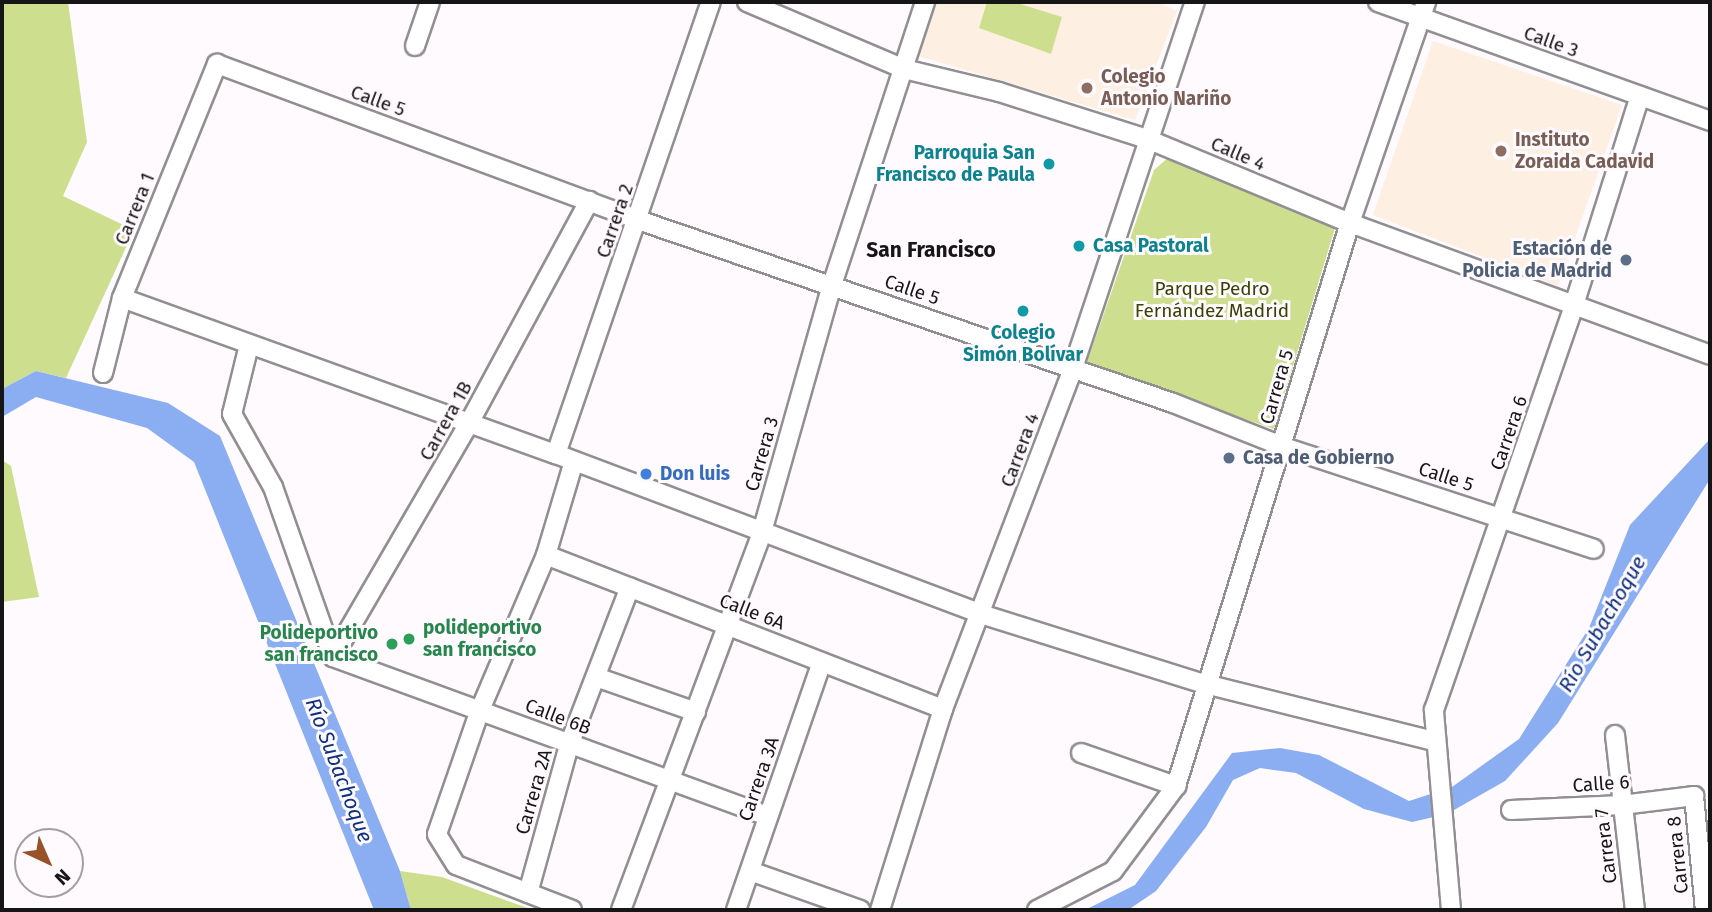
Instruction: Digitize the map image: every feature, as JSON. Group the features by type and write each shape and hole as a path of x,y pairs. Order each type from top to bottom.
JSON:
{"street":[{"path":"415,46 430,2"},
{"name":"Carrera 2","path":"556,454 711,2"},
{"name":"Calle 4","path":"747,2 904,69 999,92 1147,138 1350,223 1710,355"},
{"name":"Carrera 3","path":"621,910 696,712 725,624 762,532 832,285 925,2"},
{"name":"Carrera 4","path":"880,910 943,709 1073,368 1147,138 1195,2"},
{"name":"Calle 3","path":"1378,2 1424,10 1710,121"},
{"name":"Carrera 5","path":"1176,786 1205,684 1284,447 1284,431 1350,223 1424,10"},
{"name":"Calle 5","path":"217,64 638,220 1073,368 1284,447 1594,549"},
{"name":"Carrera 1","path":"103,373 122,298 217,64"},
{"name":"Carrera 6","path":"1451,910 1434,741 1434,710 1503,517 1640,96"},
{"name":"Carrera 1B","path":"333,657 468,425 589,201"},
{"path":"122,298 468,425 556,454 981,614 1205,684 1434,741"},
{"path":"249,345 232,414 278,498 333,657"},
{"path":"572,910 456,865 437,834 480,710 546,555 574,461"},
{"name":"Calle 6A","path":"546,555 943,709"},
{"name":"Carrera 2A","path":"528,892 569,745 630,587"},
{"name":"Calle 6B","path":"333,657 768,816"},
{"name":"Carrera 3A","path":"736,910 822,662"},
{"path":"596,677 696,712"},
{"name":"Carrera 7","path":"1615,735 1635,910"},
{"path":"1037,910 1113,871 1176,786 1081,753"},
{"name":"Calle 6","path":"1511,810 1622,805 1694,796"},
{"name":"Carrera 8","path":"1694,796 1705,910"},
{"path":"750,871 860,910"}],"shaded area":[{"name":"Colegio Antonio Nariño","path":"935,2 1157,2 1177,11 1135,120 918,56"},
{"name":"Instituto Zoraida Cadavid","path":"1433,41 1622,105 1558,286 1373,215"}],"green space":[{"path":"2,2 68,2 87,142 63,196 134,230 66,378 36,371 2,389"},
{"path":"987,2 1014,2 1062,17 1051,54 979,28"},
{"name":"Parque Pedro Fernández Madrid","path":"1169,157 1335,228 1274,429 1086,365 1154,170"},
{"path":"2,460 11,466 39,597 2,602"},
{"path":"400,871 442,877 533,910 411,910"}],"water":[{"name":"Río Subachoque","path":"36,371 168,403 220,436 400,871 411,910 374,910 194,462 147,428 36,397 2,417 2,389"},
{"name":"Río Subachoque","path":"1710,439 1710,479 1558,723 1505,781 1447,814 1412,822 1364,809 1296,773 1260,768 1233,780 1206,827 1156,891 1128,910 1085,910 1135,885 1232,753 1280,748 1319,755 1409,801 1452,787 1519,739 1589,628 1630,525"}],"place":[{"name":"Colegio Antonio Nariño","path":"1087,88"},
{"name":"Instituto Zoraida Cadavid","path":"1501,151"},
{"name":"Parroquia San Francisco de Paula","path":"1049,164"},
{"name":"Casa Pastoral","path":"1079,246"},
{"name":"Estación de Policia de Madrid","path":"1626,260"},
{"name":"Colegio Simón Bolívar","path":"1023,311"},
{"name":"Casa de Gobierno","path":"1229,458"},
{"name":"Don luis","path":"646,474"},
{"name":"polideportivo san francisco","path":"409,639"},
{"name":"Polideportivo san francisco","path":"392,644"}],"district":[{"name":"San Francisco","path":"931,250"}]}
